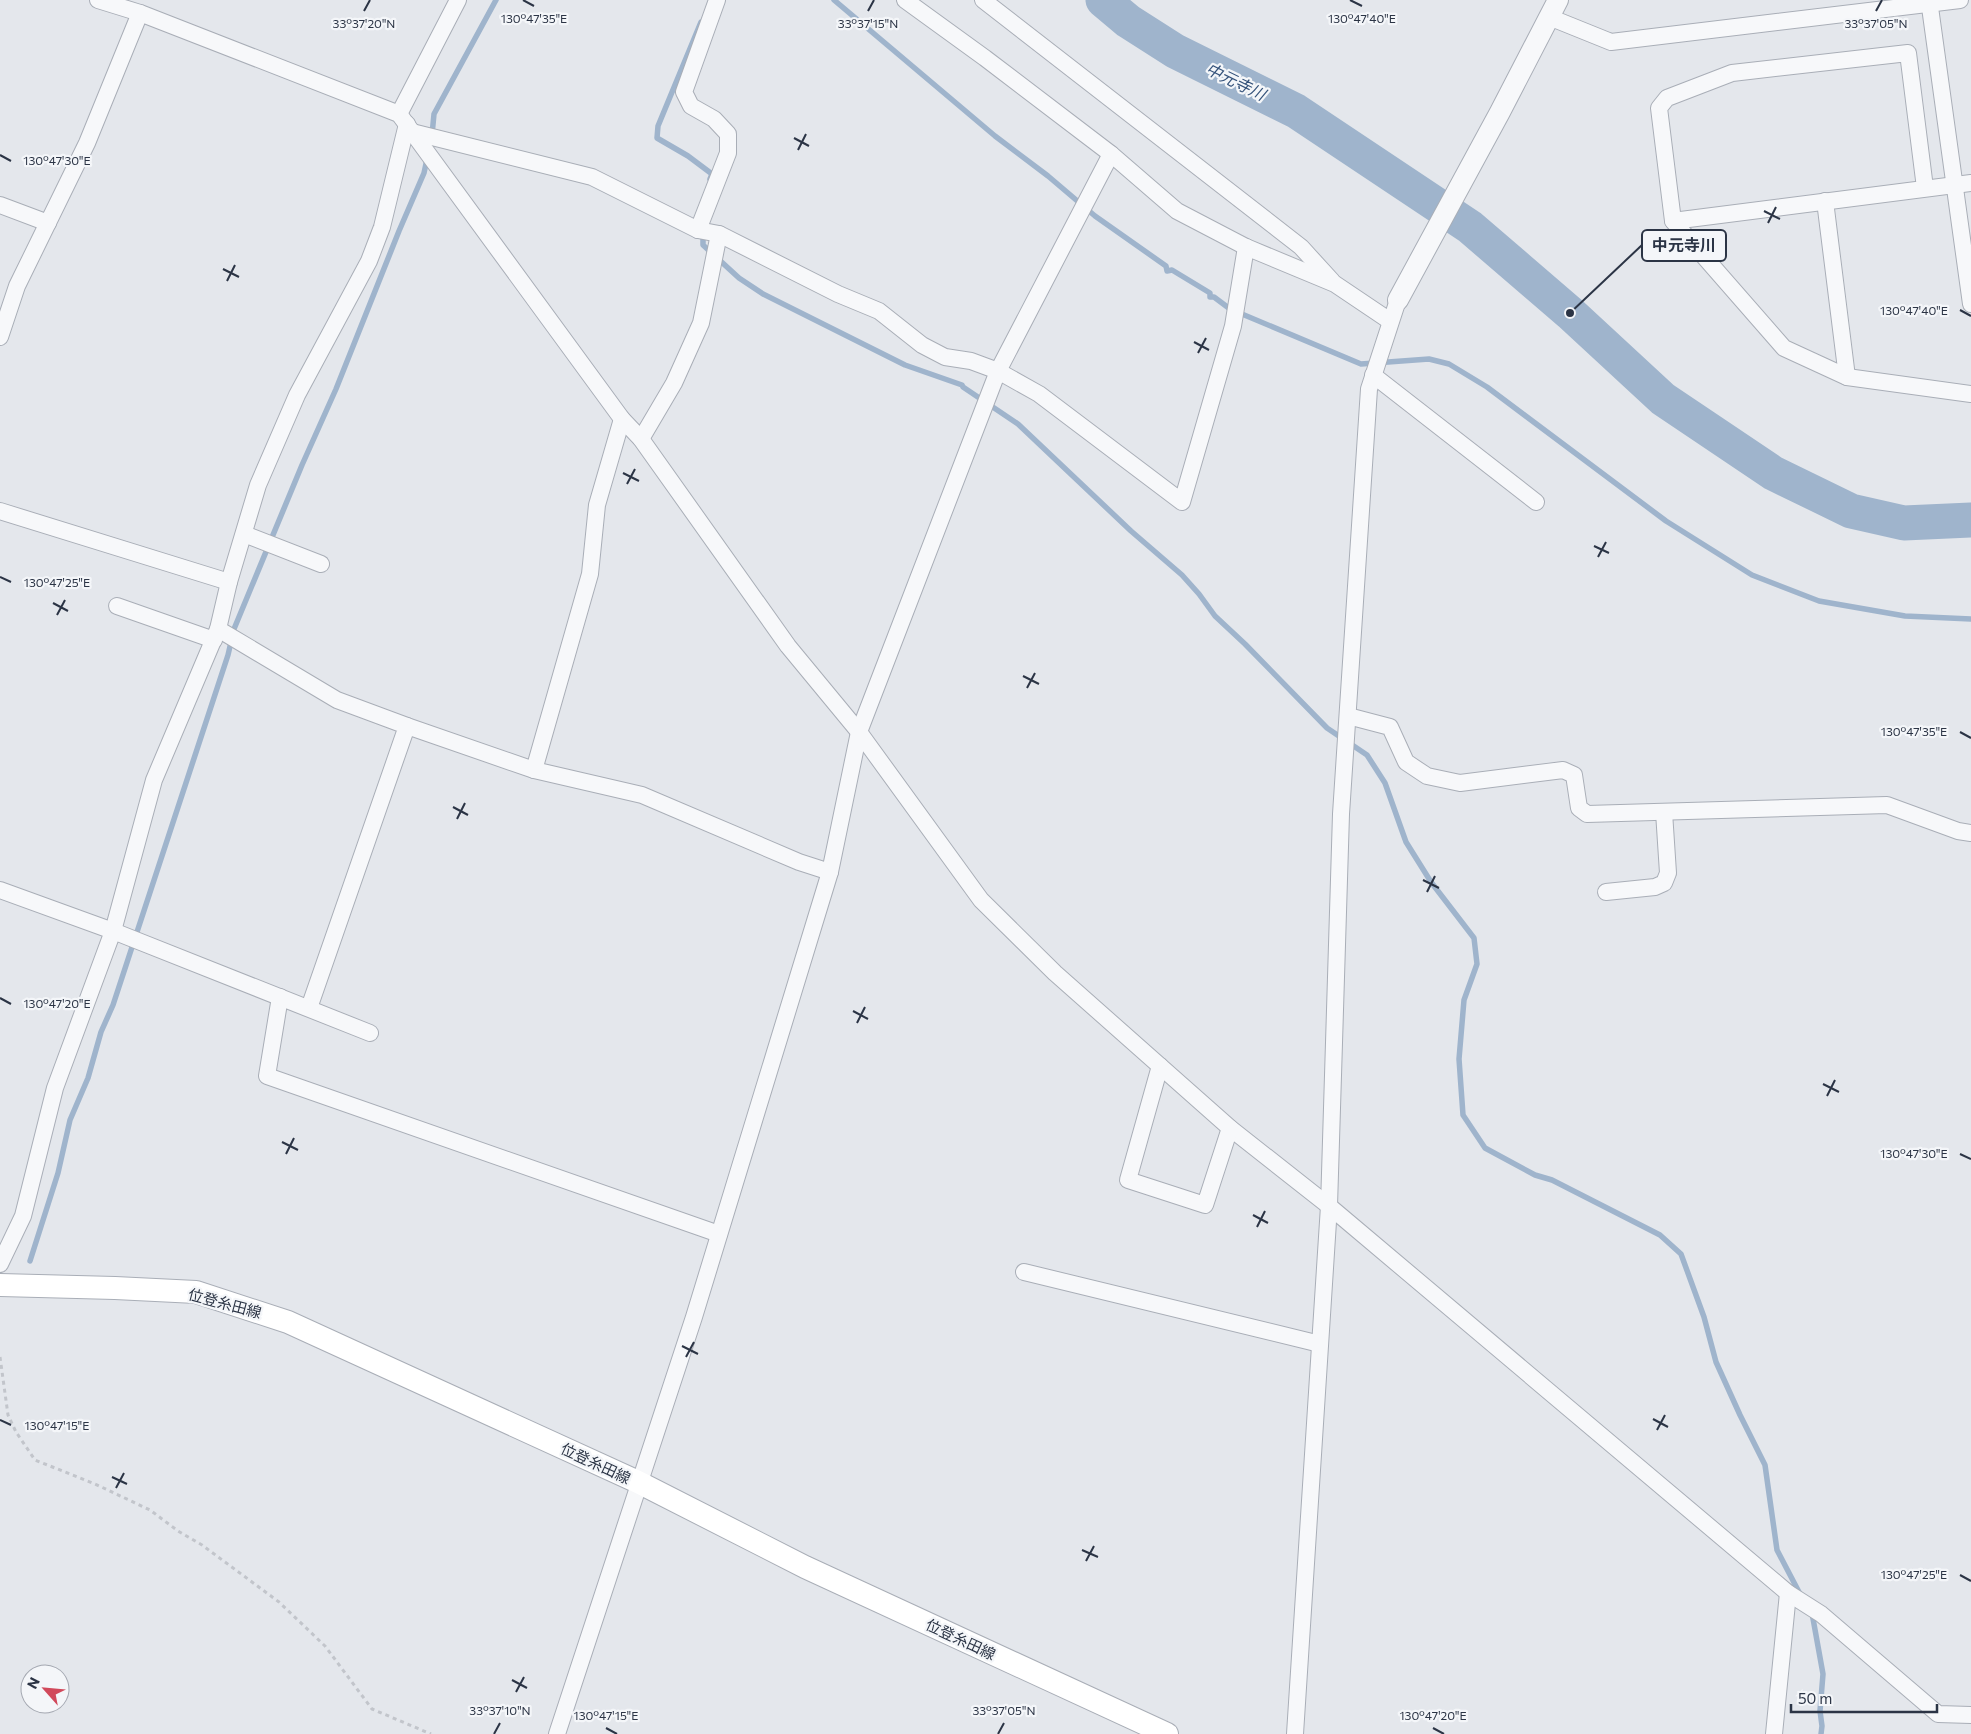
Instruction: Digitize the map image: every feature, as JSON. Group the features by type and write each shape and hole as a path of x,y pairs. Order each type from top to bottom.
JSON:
{"main road":[{"name":"位登糸田線","path":"0,1285 196,1292 288,1322 638,1482 805,1567 1167,1734"}],"street":[{"path":"98,0 121,3 140,13 406,123 592,177 698,230 719,234 838,294 879,311 922,344 944,357 971,361 998,371 1039,394 1182,502 1234,326 1246,247"},
{"path":"0,1264 23,1216 55,1088 113,931 154,780 216,634 229,582 258,485 297,396 369,260 382,227 406,123 458,0"},
{"path":"698,230 728,153 728,134 714,119 691,106 684,92 716,0"},
{"path":"905,0 1111,154 1177,211 1246,247 1335,284 1390,321"},
{"path":"982,0 1301,247 1335,284"},
{"path":"1295,1734 1329,1206 1341,824 1368,389 1398,300 1500,112 1554,5 1611,42 1929,2 1960,0"},
{"path":"1929,2 1971,304"},
{"path":"0,337 17,286 87,144 140,13"},
{"path":"1924,188 1908,53 1732,73 1668,98 1659,108 1673,221 1784,348 1847,377 1971,394"},
{"path":"406,123 622,419 641,439 788,646 859,732 981,900 1055,973 1230,1128 1329,1206 1788,1593 1821,1614 1938,1714 1971,1715"},
{"path":"557,1734 638,1482 694,1318 830,872 859,732 998,371 1111,154"},
{"path":"1673,221 1971,183"},
{"path":"1825,201 1847,377"},
{"path":"0,205 48,223"},
{"path":"641,439 674,383 700,323 719,234"},
{"path":"1373,375 1536,502"},
{"path":"534,770 590,574 597,505 622,419"},
{"path":"0,511 229,582"},
{"path":"244,534 321,564"},
{"path":"117,606 216,634 337,700 534,770 642,795 799,862 830,872"},
{"path":"1348,716 1390,727 1406,762 1427,776 1460,783 1563,770 1574,775 1579,808 1587,814 1887,805 1958,831 1971,833"},
{"path":"309,1008 407,726"},
{"path":"1606,892 1655,887 1664,882 1668,874 1664,812"},
{"path":"0,890 113,931 370,1033"},
{"path":"280,997 267,1076 719,1234"},
{"path":"1160,1066 1128,1180 1204,1205 1230,1128"},
{"path":"1024,1272 1320,1344"},
{"path":"1774,1734 1788,1593"}],"path":[{"path":"0,1357 8,1415 16,1432 35,1460 95,1484 150,1510 178,1531 202,1544 279,1602 325,1646 372,1709 431,1734"}],"waterway":[{"path":"432,135 434,114 496,0"},
{"path":"834,0 995,136 1048,176 1095,216 1166,266 1167,271 1172,270 1210,293 1210,297 1214,297 1230,309 1361,364 1429,359 1449,364 1487,387 1666,521 1752,575 1819,601 1905,616 1971,619"},
{"name":"中元寺川","path":"1103,0 1128,21 1175,51 1296,111 1470,227 1570,313 1663,399 1773,473 1851,511 1904,523 1971,520"},
{"path":"701,22 658,126 657,138 688,156 712,174 710,179"},
{"path":"30,1261 58,1173 70,1120 88,1078 101,1032 113,1005 228,655 234,629 302,465 336,389 424,173 427,159"},
{"path":"703,233 703,245 739,278 763,294 905,365 962,385 1018,424 1131,531 1182,575 1215,616 1327,728 1367,755 1385,783 1406,842 1431,882 1474,938 1477,964 1464,1000 1459,1059 1463,1115 1485,1148 1535,1175 1552,1180 1660,1235 1681,1254 1704,1317 1716,1362 1765,1465 1777,1550 1800,1594"},
{"path":"1812,1613 1823,1674 1820,1711 1821,1734"}],"place":[{"name":"中元寺川","path":"1570,313"}]}
